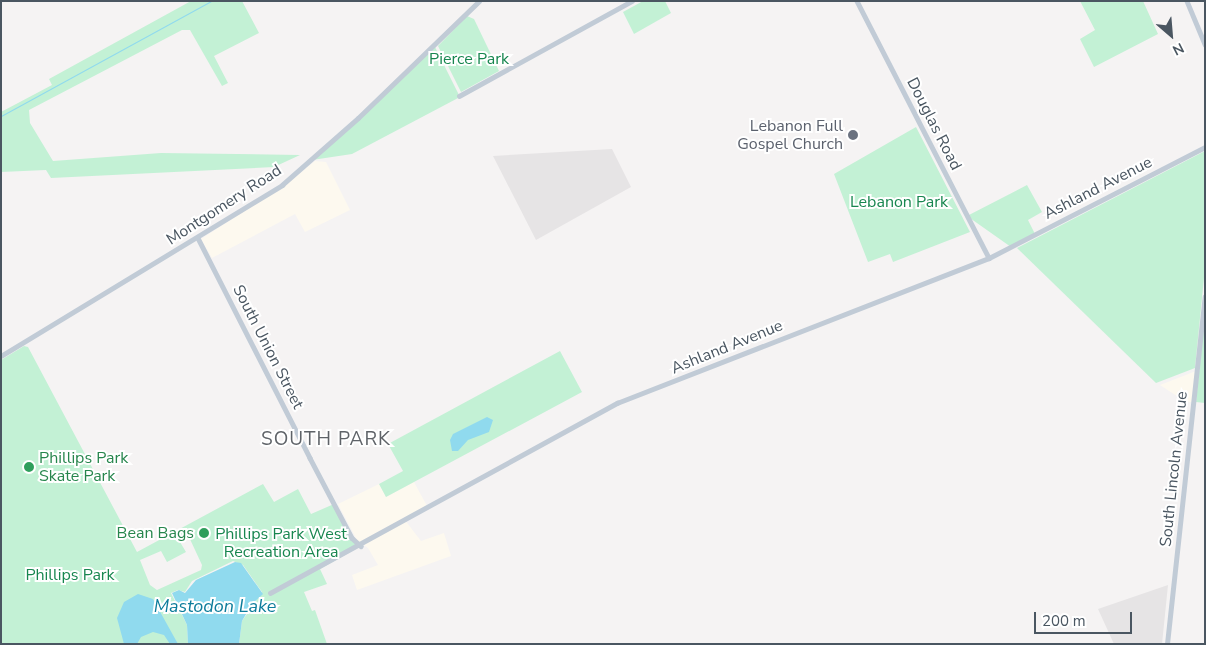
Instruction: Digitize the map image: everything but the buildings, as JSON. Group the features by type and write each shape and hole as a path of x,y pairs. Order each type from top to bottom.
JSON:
{"street":[{"name":"Montgomery Road","path":"1,356 276,190 305,166 479,1"},
{"path":"459,96 632,1"},
{"name":"Douglas Road","path":"857,1 989,258"},
{"path":"1187,1 1205,44"},
{"name":"Ashland Avenue","path":"270,593 360,546 617,403 989,258 1205,147"},
{"name":"South Union Street","path":"198,238 352,538 360,546"},
{"name":"South Lincoln Avenue","path":"1167,644 1205,296"}],"shaded area":[{"path":"612,149 631,187 536,240 493,156"},
{"path":"315,161 326,162 350,210 305,232 295,214 212,258 201,239 287,184"},
{"path":"1196,371 1192,402 1186,402 1160,385"},
{"path":"414,482 427,506 404,519 421,541 444,533 451,556 357,590 352,575 378,565 368,548 357,540 338,504 379,484 386,497"},
{"path":"1168,585 1162,644 1114,644 1098,609"}],"green space":[{"path":"191,1 242,1 259,33 214,56 228,83 222,86 190,30 182,30 29,110 30,123 53,161 161,153 300,155 274,167 51,178 46,170 1,172 1,112 52,85 49,79"},
{"path":"643,1 665,1 671,13 634,34 623,12"},
{"path":"1080,1 1143,1 1158,34 1094,67 1080,39 1095,30"},
{"name":"Pierce Park","path":"467,16 474,19 499,71 461,92 438,46"},
{"path":"434,45 460,97 352,154 312,160"},
{"name":"Lebanon Park","path":"916,127 970,232 893,262 890,254 868,262 834,174"},
{"path":"1205,151 1205,268 1195,368 1156,383 1017,248"},
{"path":"1027,185 1042,212 1028,220 1035,234 1011,247 967,216"},
{"path":"1205,315 1205,403 1196,402"},
{"name":"Phillips Park","path":"24,346 28,347 137,552 263,484 274,502 298,489 311,514 334,504 352,538 361,546 320,569 327,584 304,592 312,611 315,610 327,644 239,644 242,621 262,592 243,565 233,561 192,581 185,592 178,590 171,593 187,625 188,644 1,644 1,360","holes":["189,537 202,565 201,570 157,590 150,585 140,560 161,551 167,562 186,552 180,542"]},
{"path":"560,351 582,392 386,497 379,484 403,471 388,444"}],"water":[{"path":"487,417 493,420 489,432 468,440 458,451 452,451 450,440 453,434"},
{"name":"Mastodon Lake","path":"235,562 241,563 263,594 252,604 242,621 239,644 188,644 187,625 172,593 179,590 185,593 196,580"},
{"name":"Mastodon Lake","path":"138,594 153,599 178,644 170,644 164,635 153,632 141,637 137,644 124,644 117,618 124,602"}],"waterway":[{"path":"1,116 211,1"}],"place":[{"name":"Lebanon Full Gospel Church","path":"853,135"},
{"name":"Phillips Park Skate Park","path":"29,467"},
{"name":"Bean Bags","path":"204,533"}],"district":[{"name":"SOUTH PARK","path":"326,440"}],"park label":[{"name":"Phillips Park West Recreation Area","path":"281,543"}]}
